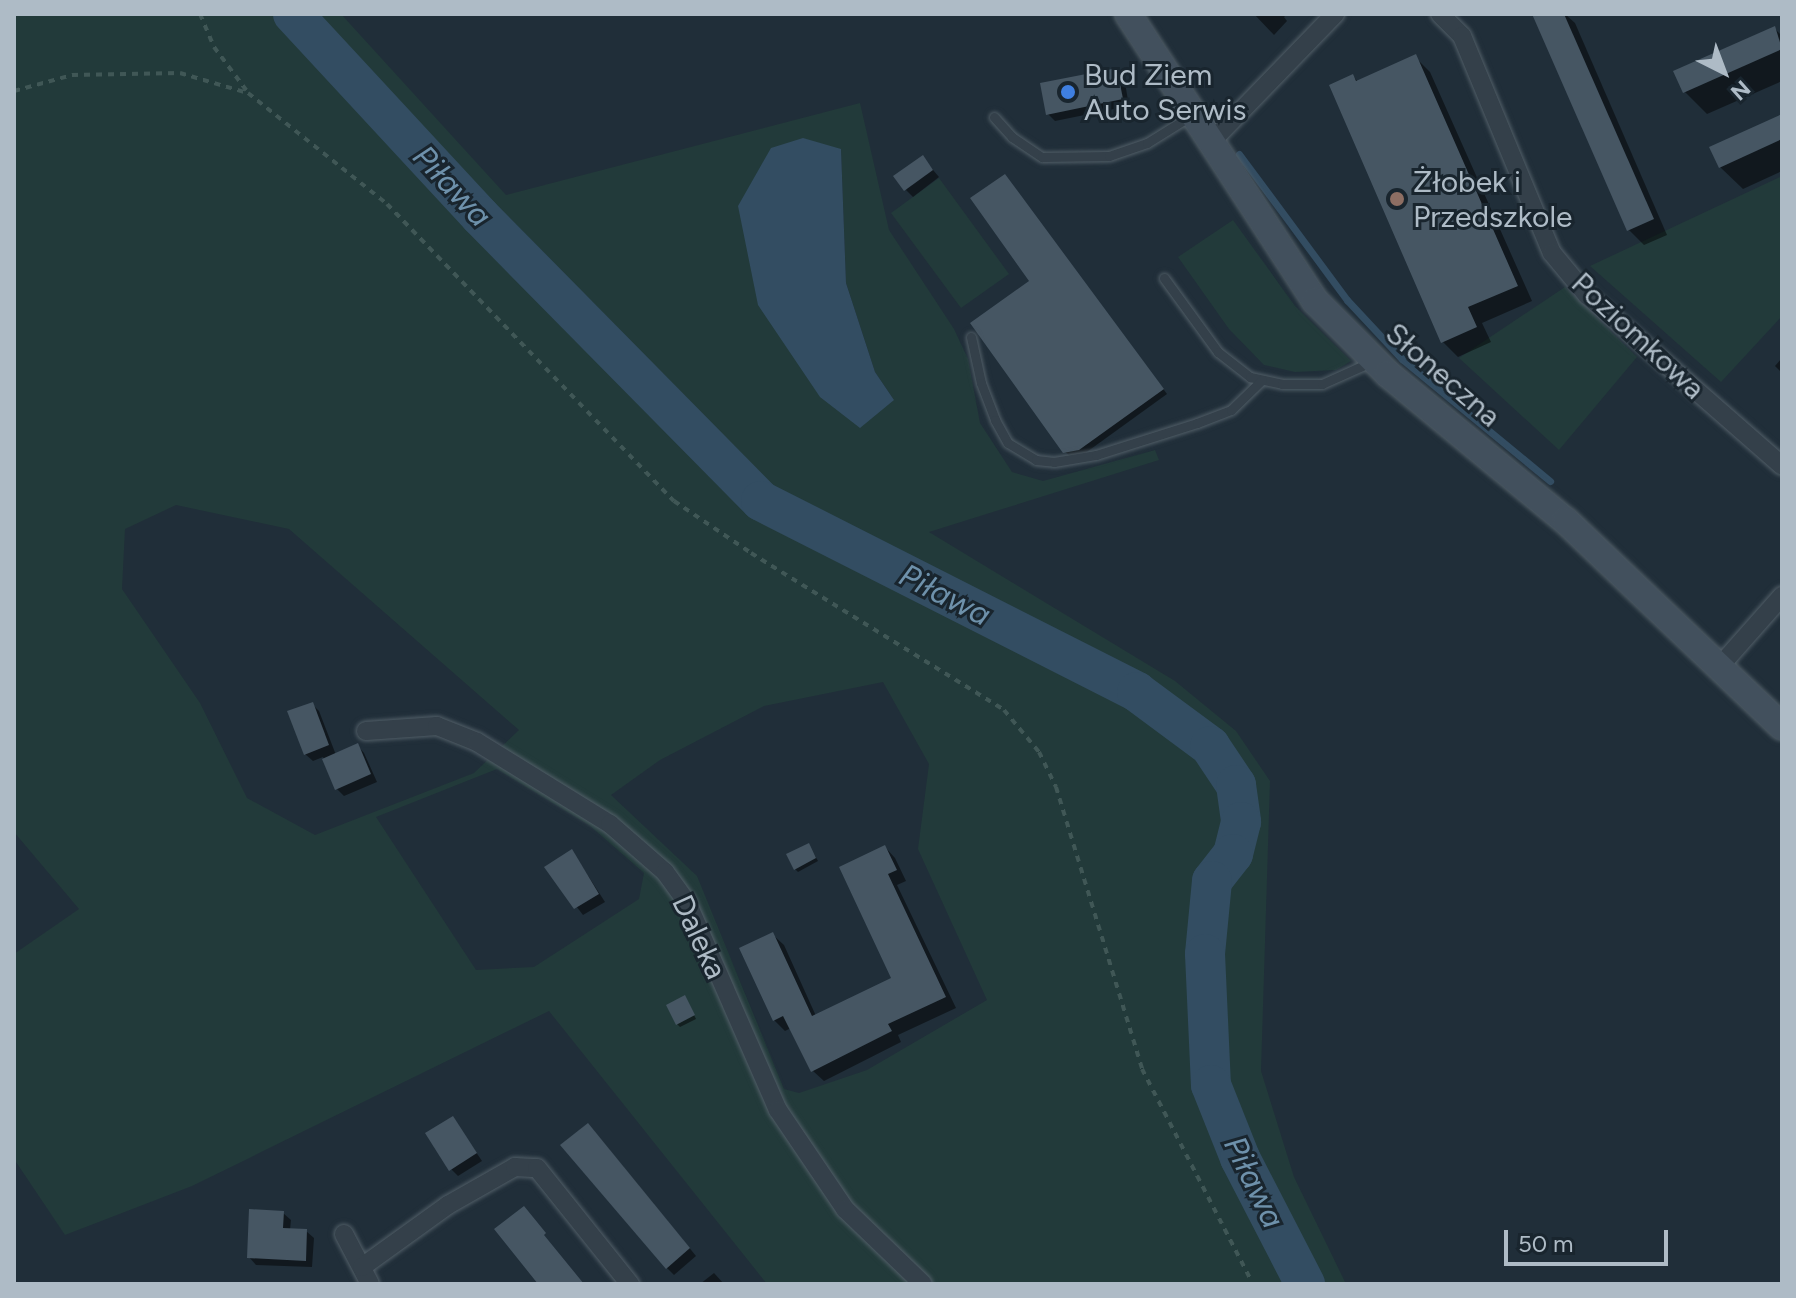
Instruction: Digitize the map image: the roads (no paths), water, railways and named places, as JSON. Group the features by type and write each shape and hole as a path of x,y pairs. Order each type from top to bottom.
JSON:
{"street":[{"name":"Słoneczna","path":"1128,14 1315,301 1375,361 1566,521 1782,727"},
{"path":"1210,143 1335,14"},
{"name":"Poziomkowa","path":"1440,14 1462,36 1552,253 1587,295 1782,466"},
{"path":"1720,666 1782,596"},
{"name":"Daleka","path":"366,731 437,726 477,742 610,824 665,872 687,902 778,1110 845,1209 923,1284"},
{"path":"344,1234 366,1276 448,1205 515,1167 537,1168 630,1284"}],"lane":[{"path":"994,117 1012,137 1042,157 1109,156 1147,143 1192,115"},
{"path":"1164,278 1218,352 1250,377 1322,384 1375,361"},
{"path":"971,337 981,383 995,420 1008,443 1036,460 1054,462 1096,455 1197,423 1231,410 1262,380"}],"water":[{"path":"803,138 841,149 846,283 875,372 894,400 860,428 820,397 758,305 738,206 771,148"}],"waterway":[{"name":"Piława","path":"293,14 480,216 761,501 1137,692 1210,746 1236,785 1241,822 1233,854 1212,881 1205,954 1211,1085 1240,1158 1305,1284"},
{"path":"1239,154 1347,300 1402,359 1550,481"}],"place":[{"name":"Bud Ziem Auto Serwis","path":"1068,92"},
{"name":"Żłobek i Przedszkole","path":"1397,199"}]}
